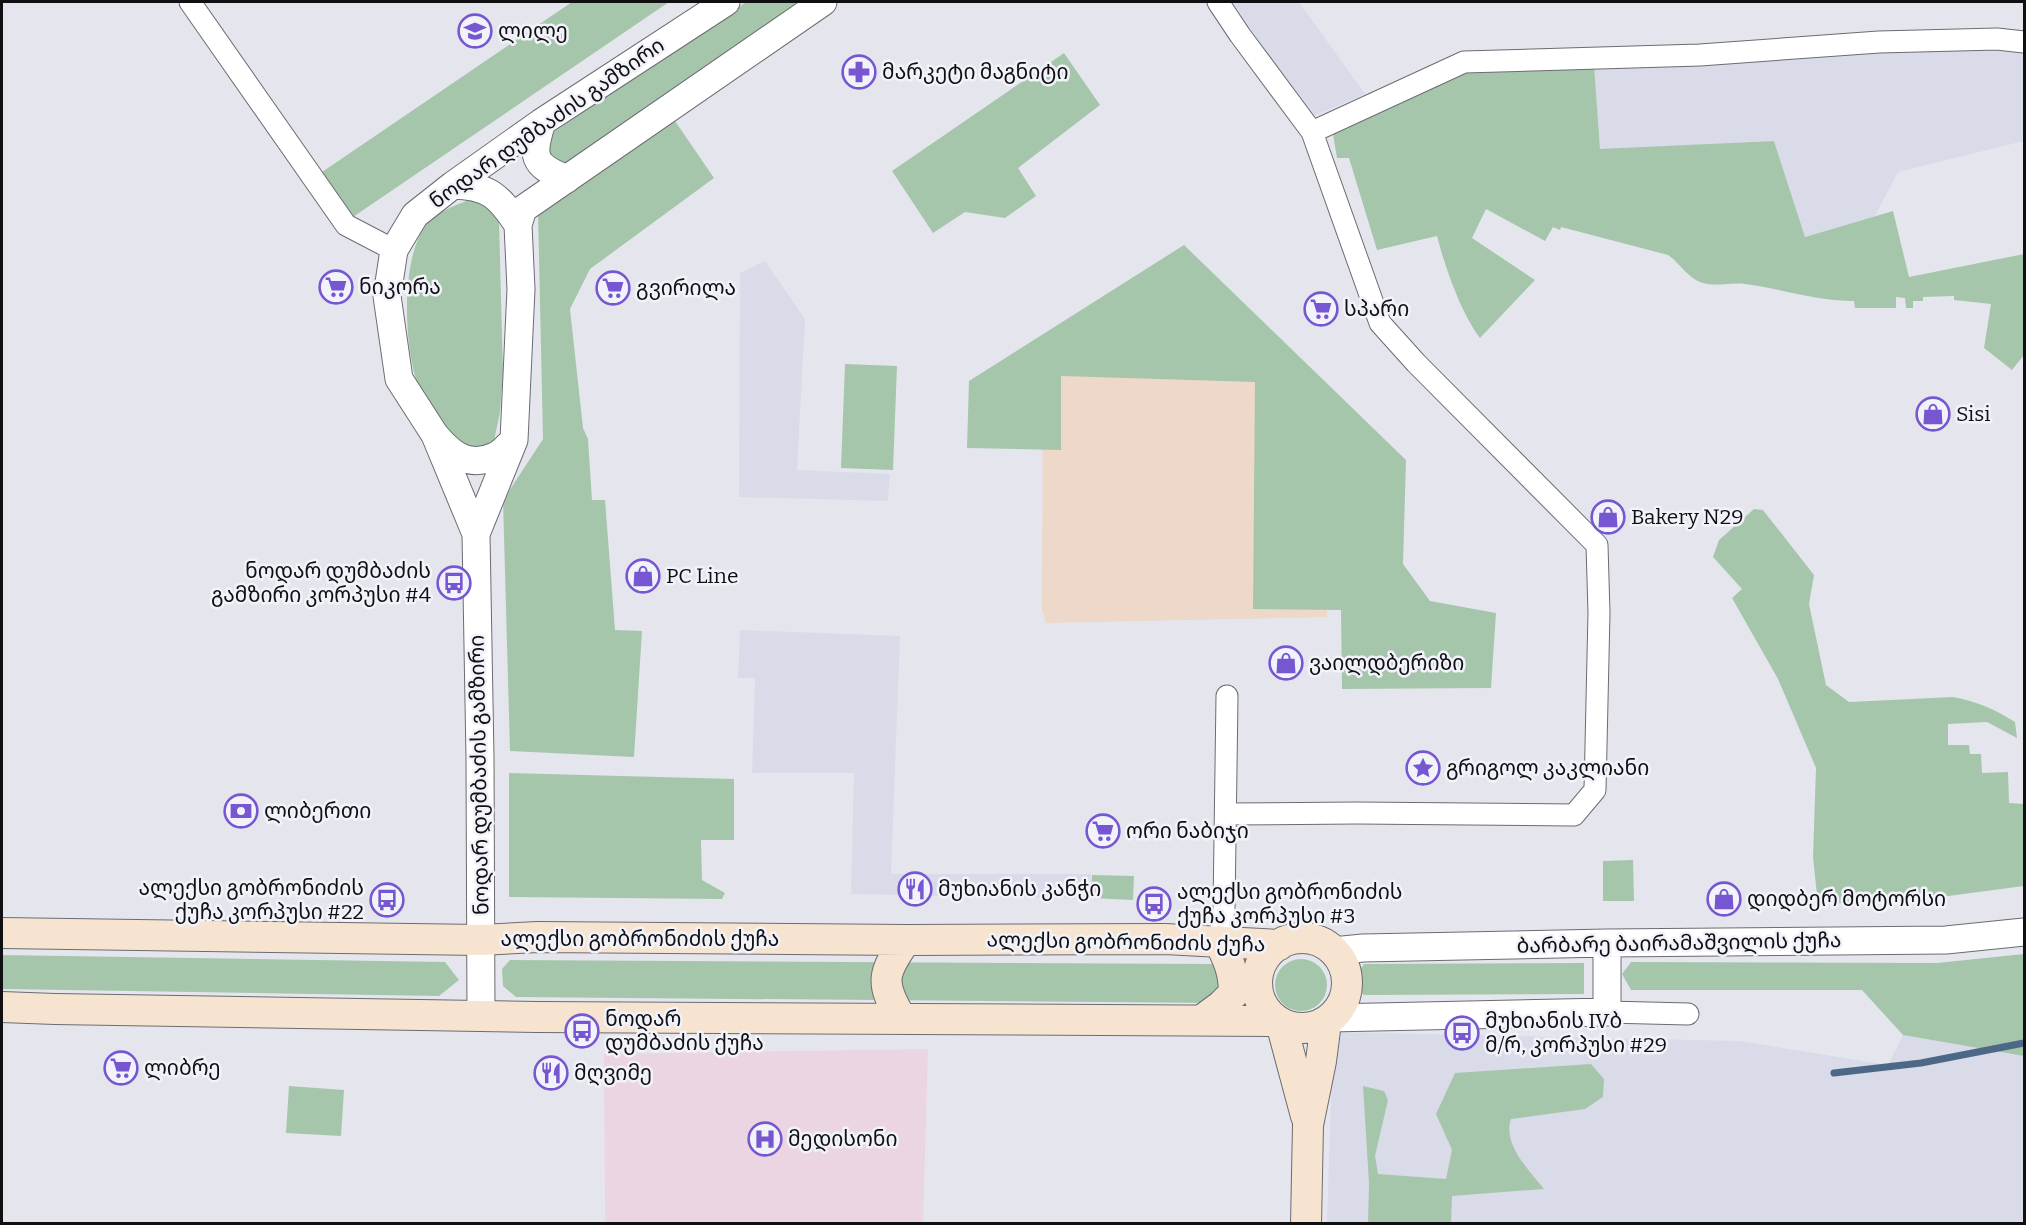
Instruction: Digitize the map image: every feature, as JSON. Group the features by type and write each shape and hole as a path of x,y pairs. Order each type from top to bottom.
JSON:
{"main road":[{"name":"ალექსი გობრონიძის ქუჩა","path":"2,933 481,940 538,937 1219,940 1279,945"},
{"path":"1301,938 1312,939 1333,951 1342,963 1347,977 1346,992 1340,1007 1328,1020 1304,1028 1292,1028 1279,1022 1264,1008 1258,991 1258,973 1266,957 1279,945 1301,938"},
{"path":"901,1018 891,1002 886,987 887,971 906,940"},
{"path":"1202,1020 1234,993 1234,976 1230,961 1219,940"},
{"path":"2,1007 481,1016 1279,1022"},
{"path":"1306,1224 1308,1125 1328,1020"},
{"path":"1279,1022 1308,1125"}],"street":[{"path":"190,2 346,225 394,250"},
{"name":"ნოდარ დუმბაძის გამზირი","path":"481,1016 476,534 435,435 399,379 387,296 394,250 415,215 453,185 542,122 726,2"},
{"path":"1218,2 1312,132 1380,323 1416,363 1597,545 1599,613 1595,790 1574,815 1226,814"},
{"path":"518,225 523,209 816,4"},
{"path":"1312,132 1464,62 1700,55 1879,42 1997,39 2025,42"},
{"path":"542,122 535,146 539,163 550,172 567,178"},
{"path":"453,185 474,185 492,193 503,203 518,225"},
{"name":"ნოდარ დუმბაძის გამზირი","path":"476,534 514,440 521,289 518,225"},
{"path":"435,435 450,453 473,461 496,456 514,440"},
{"path":"1219,940 1224,909 1227,696"},
{"name":"ბარბარე ბაირამაშვილის ქუჩა","path":"1333,951 1363,948 1607,943 1946,940 2025,932"},
{"path":"1607,943 1607,1012"},
{"path":"1328,1020 1607,1012 1688,1014"}],"shaded area":[{"path":"1233,2 1299,2 1365,94 1309,118"},
{"path":"2024,49 2024,141 1898,172 1875,216 1805,237 1774,141 1600,150 1594,65 1826,51"},
{"path":"765,261 805,319 797,470 890,474 888,501 739,497 740,273"},
{"path":"1191,263 1327,405 1327,617 1046,623 1042,609 1043,359"},
{"path":"740,630 900,636 891,874 1091,874 1090,899 851,894 854,773 752,773 755,678 738,678"},
{"path":"1333,1032 1740,1041 1888,1065 1903,1035 2024,1056 2024,1223 1327,1224"},
{"name":"მედისონი","path":"928,1049 923,1223 605,1223 604,1054"}],"green space":[{"path":"572,2 669,2 353,217 322,172"},
{"path":"746,2 797,2 796,8 571,162 557,164 545,154 546,141 554,132"},
{"path":"1064,53 1100,105 1018,168 1036,196 1005,218 965,212 933,233 892,171"},
{"path":"1594,65 1600,149 1774,141 1805,237 1893,211 1909,277 2024,254 2024,355 2012,370 1984,348 1991,304 1954,300 1954,296 1923,297 1923,301 1913,301 1913,308 1906,308 1905,298 1896,297 1896,308 1855,308 1854,301 1813,297 1745,284 1708,284 1697,281 1668,255 1561,227 1560,230 1553,227 1545,241 1486,209 1472,238 1535,280 1480,338 1466,316 1454,289 1437,236 1377,250 1349,158 1337,158 1333,134 1344,125 1464,71"},
{"path":"675,121 714,178 590,269 570,309 583,428 588,439 592,500 605,500 615,630 642,631 634,757 510,751 503,500 543,439 538,213"},
{"path":"469,200 491,205 499,220 503,373 500,412 494,441 484,450 465,449 438,419 421,394 413,369 408,327 408,281 418,240 426,225 435,216"},
{"path":"1184,245 1406,460 1403,564 1430,601 1496,613 1491,688 1342,689 1341,610 1253,609 1255,382 1061,376 1061,450 967,448 969,381"},
{"path":"845,364 897,366 893,470 841,468"},
{"path":"1754,509 1763,510 1814,575 1809,604 1826,685 1849,702 1953,697 1986,707 2015,722 2017,738 1987,722 1948,724 1948,745 1969,745 1970,754 1981,754 1982,773 2008,772 2009,803 2024,804 2024,886 1918,900 1818,904 1813,857 1816,768 1778,679 1732,598 1742,589 1713,557 1719,540"},
{"path":"509,773 734,779 734,840 701,840 702,880 725,893 722,899 509,897"},
{"path":"1633,860 1634,901 1603,901 1603,861"},
{"path":"1092,875 1134,876 1133,900 1091,898"},
{"path":"2024,954 2024,1056 1903,1035 1862,990 1631,990 1622,974 1631,962 1937,963"},
{"path":"2,955 445,962 459,980 439,996 2,989"},
{"path":"1301,959 1311,961 1319,967 1325,975 1327,985 1325,995 1319,1003 1311,1009 1301,1011 1291,1009 1283,1003 1277,995 1275,985 1277,975 1283,967 1291,961"},
{"path":"510,960 1213,964 1224,973 1213,1003 516,997 503,986 502,969"},
{"path":"1584,963 1584,994 1364,995 1356,987 1356,975 1364,964"},
{"path":"1591,1064 1604,1079 1603,1097 1585,1109 1511,1119 1510,1138 1514,1147 1525,1166 1544,1189 1452,1196 1451,1223 1368,1223 1369,1183 1363,1086 1384,1091 1388,1100 1375,1156 1378,1174 1446,1179 1452,1150 1436,1114 1455,1073"},
{"path":"289,1086 344,1090 341,1136 286,1133"}],"waterway":[{"path":"1834,1073 1921,1063 2024,1043"}],"place":[{"name":"ლილე","path":"475,31"},
{"name":"მარკეტი მაგნიტი","path":"859,72"},
{"name":"ნიკორა","path":"336,287"},
{"name":"გვირილა","path":"613,288"},
{"name":"სპარი","path":"1321,309"},
{"name":"Sisi","path":"1933,414"},
{"name":"Bakery N29","path":"1608,517"},
{"name":"PC Line","path":"643,576"},
{"name":"ნოდარ დუმბაძის გამზირი კორპუსი #4","path":"454,583"},
{"name":"ვაილდბერიზი","path":"1286,663"},
{"name":"გრიგოლ კაკლიანი","path":"1423,768"},
{"name":"ლიბერთი","path":"241,811"},
{"name":"ორი ნაბიჯი","path":"1103,831"},
{"name":"მუხიანის კანჭი","path":"915,889"},
{"name":"დიდბერ მოტორსი","path":"1724,899"},
{"name":"ალექსი გობრონიძის ქუჩა კორპუსი #22","path":"387,900"},
{"name":"ალექსი გობრონიძის ქუჩა კორპუსი #3","path":"1154,904"},
{"name":"ნოდარ დუმბაძის ქუჩა","path":"582,1031"},
{"name":"მუხიანის IVბ მ/რ, კორპუსი #29","path":"1462,1033"},
{"name":"ლიბრე","path":"121,1068"},
{"name":"მღვიმე","path":"551,1073"},
{"name":"მედისონი","path":"765,1139"}]}
